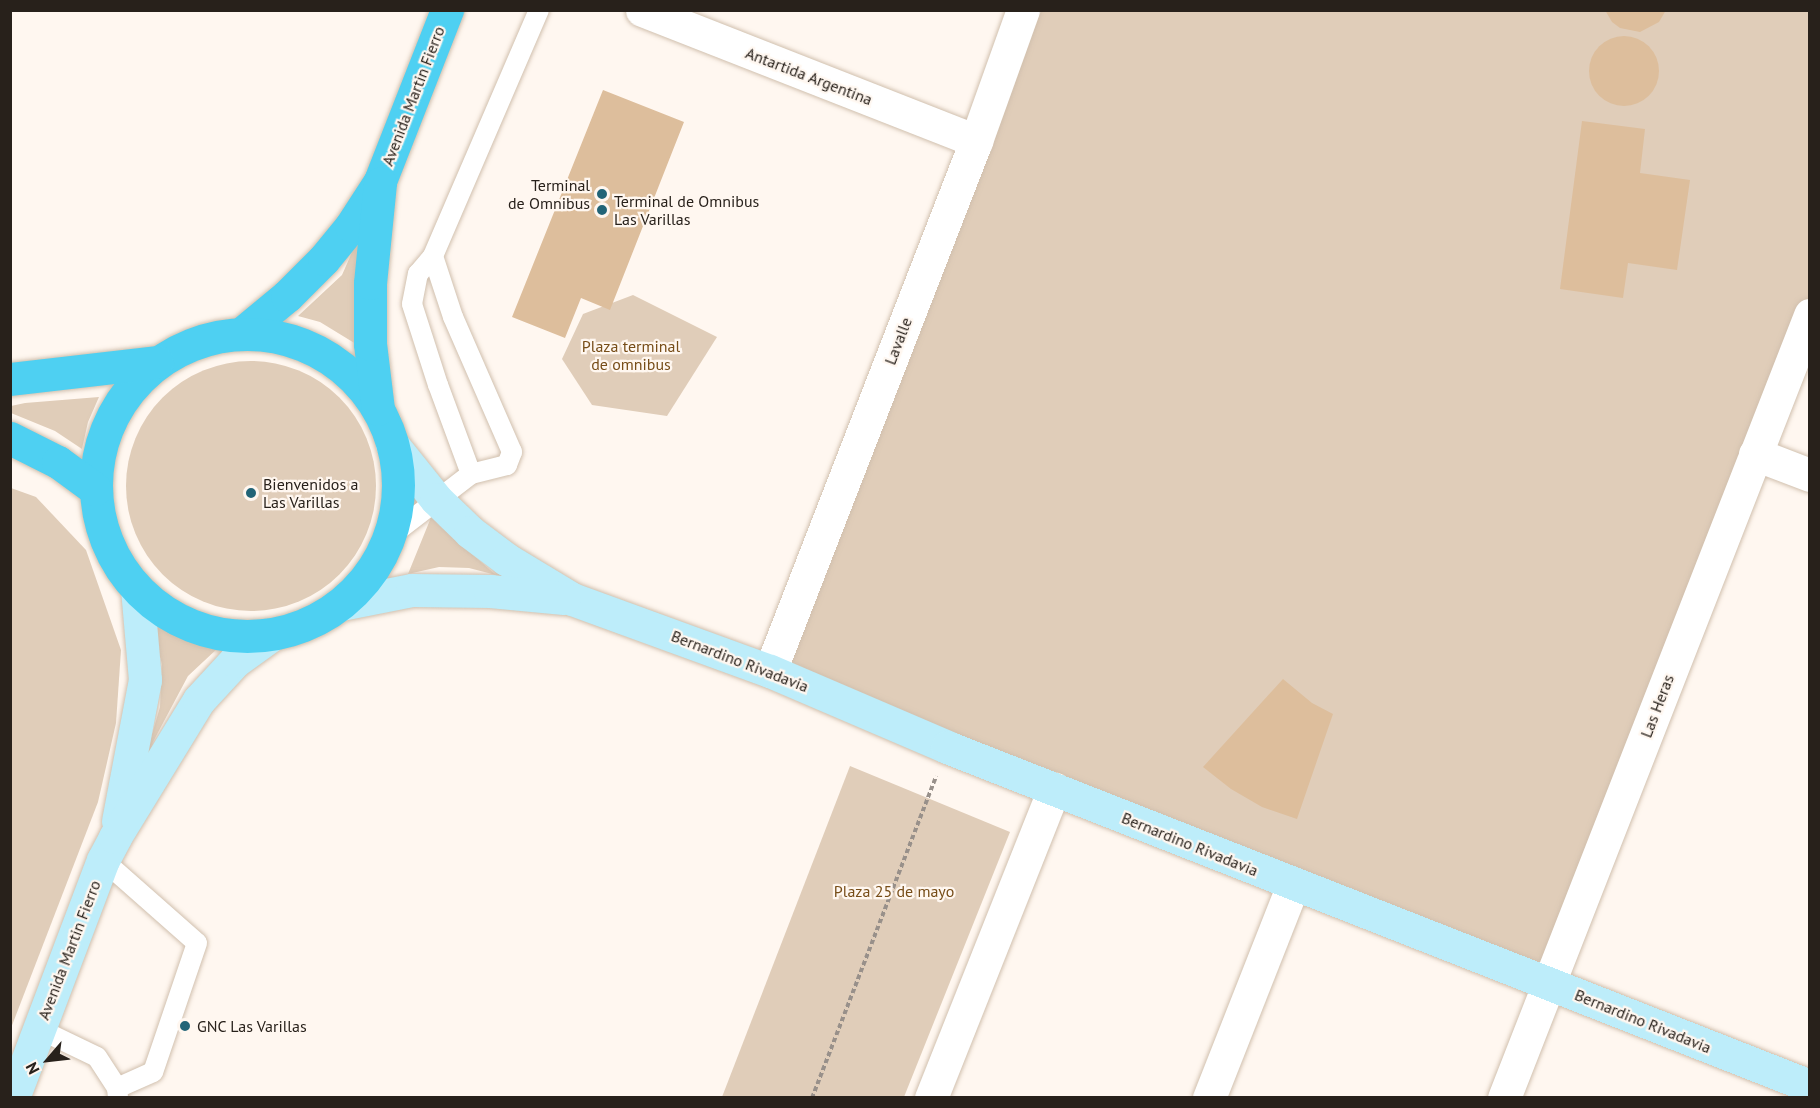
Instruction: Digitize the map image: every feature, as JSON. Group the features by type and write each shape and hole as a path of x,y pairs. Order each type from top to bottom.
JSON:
{"highway":[{"name":"Avenida Martin Fierro","path":"242,333 287,296 324,259 351,226 380,181 447,10"},
{"name":"Avenida Martin Fierro","path":"378,410 370,344 369,284 380,181"},
{"path":"242,333 274,336 306,345 334,362 359,384 378,410 392,444 399,481 389,537 377,562 361,585 341,604 319,618 296,629 271,635 234,636 198,628 165,612 137,589 115,559 101,525 96,489 99,452 111,418 131,387 157,362 183,347 202,340 242,333"},
{"path":"10,379 157,362"},
{"path":"10,438 58,462 96,489"}],"main road":[{"name":"Bernardino Rivadavia","path":"392,444 436,499 470,532 506,559 572,599 770,671 947,747 1809,1086"},
{"name":"Avenida Martin Fierro","path":"13,1098 109,849 145,680 137,589"},
{"name":"Bernardino Rivadavia","path":"341,604 412,590 490,591 572,599"},
{"name":"Avenida Martin Fierro","path":"109,849 199,700 235,661 271,635"}],"street":[{"name":"Antartida Argentina","path":"642,10 976,141"},
{"name":"Lavalle","path":"770,671 976,141 1023,10"},
{"name":"Las Heras","path":"1504,1098 1809,315"},
{"path":"1755,454 1809,475"},
{"path":"932,1098 1054,789"},
{"path":"1209,1098 1293,885"}],"lane":[{"path":"471,474 438,385 412,304 418,274 433,256 539,10"},
{"path":"389,537 471,474 507,465 513,452 453,317 433,256"},
{"path":"39,1029 97,1057 117,1093 153,1072 197,944 109,849"}],"path":[{"path":"812,1098 947,747"}],"green space":[{"path":"1018,11 1809,11 1809,319 1549,984 770,671"},
{"path":"364,225 356,344 320,322 298,316 342,275"},
{"name":"Plaza terminal de omnibus","path":"633,295 717,337 667,416 592,405 562,359 583,314"},
{"path":"239,361 263,361 299,370 321,382 340,397 355,416 367,438 374,462 376,486 374,510 367,534 355,556 340,575 321,590 299,602 263,611 239,611 203,602 181,590 162,575 147,556 135,534 126,498 126,474 135,438 147,416 162,397 181,382 203,370"},
{"path":"99,397 88,422 82,449 55,431 11,413 11,406 25,403"},
{"path":"11,488 36,497 86,550 121,650 116,723 98,802 11,1028"},
{"path":"432,515 440,526 496,575 469,568 439,567 408,574"},
{"path":"150,620 219,647 188,676 146,755 160,707 162,664"},
{"name":"Plaza 25 de mayo","path":"850,766 1010,832 904,1097 722,1097"}],"building":[{"path":"1605,10 1666,10 1659,22 1640,32 1620,28 1612,22"},
{"path":"1624,36 1637,39 1649,46 1656,58 1659,71 1656,84 1649,96 1637,103 1624,106 1611,103 1599,96 1592,84 1589,71 1592,58 1599,46 1611,39"},
{"name":"Terminal de Omnibus Las Varillas","path":"603,90 684,122 610,310 581,298 565,338 512,317"},
{"path":"1582,121 1645,129 1640,173 1690,180 1677,270 1628,263 1623,298 1560,289"},
{"path":"1283,679 1312,703 1333,714 1297,819 1262,807 1231,789 1203,767"}],"place":[{"name":"Terminal de Omnibus","path":"602,194"},
{"name":"Terminal de Omnibus Las Varillas","path":"602,210"},
{"name":"Bienvenidos a Las Varillas","path":"251,493"},
{"name":"GNC Las Varillas","path":"185,1026"}]}
